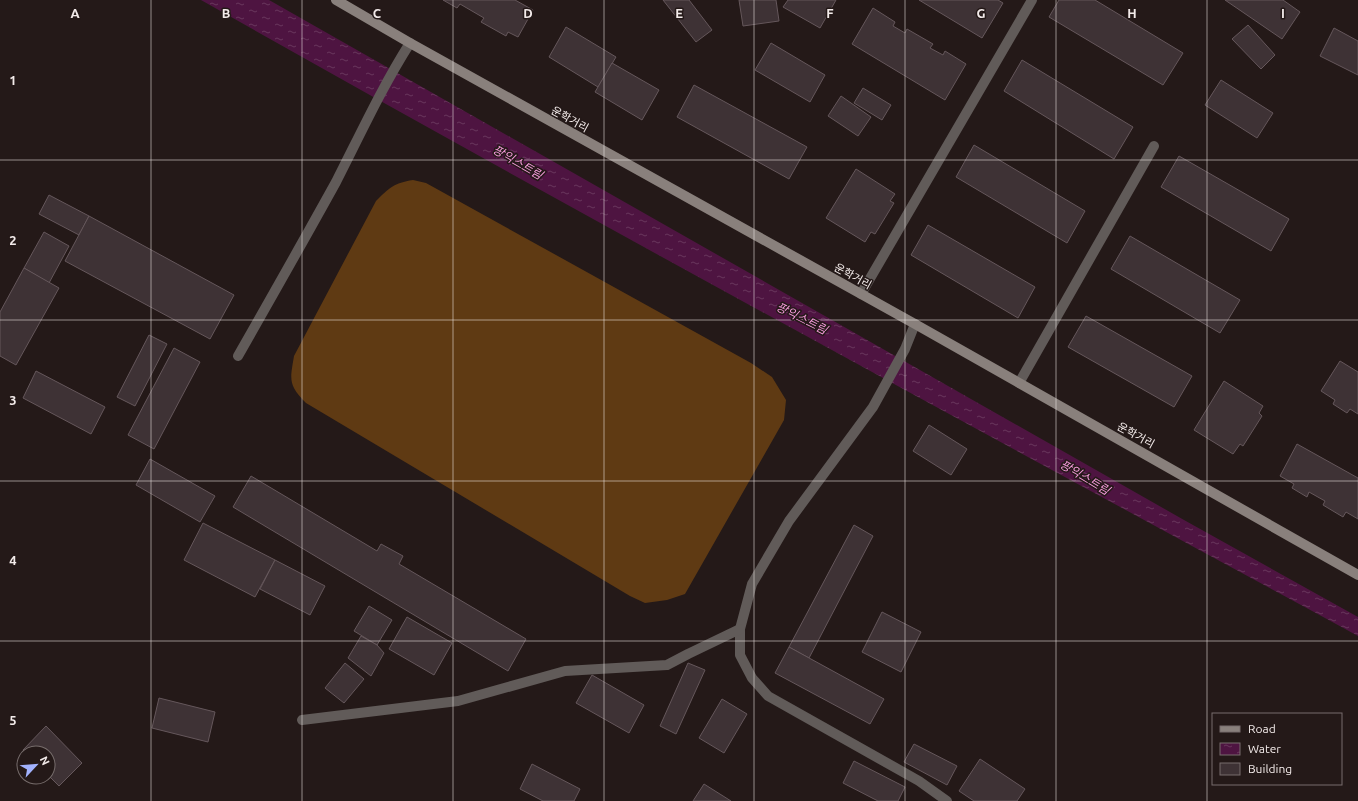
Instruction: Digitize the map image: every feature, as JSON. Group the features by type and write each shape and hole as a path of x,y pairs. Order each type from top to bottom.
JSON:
{"main road":[{"name":"운학거리","path":"336,0 410,43 915,324 1358,575"}],"street":[{"path":"861,294 1032,0"},
{"path":"238,356 336,180 396,65 410,43"},
{"path":"1019,384 1154,146"},
{"path":"915,324 905,349 873,407 789,521 752,584 740,629 740,655 752,678 768,696 919,781 947,801"},
{"path":"302,720 458,701 565,670 667,665 740,629"}],"shaded area":[{"path":"413,180 426,183 751,363 772,377 786,400 784,420 685,594 667,600 645,603 630,596 306,403 293,387 291,377 294,356 376,201 392,187"}],"water":[{"name":"팡익스트림","path":"201,0 269,0 1184,520 1358,617 1358,636 633,241"}],"building":[{"path":"443,0 515,0 533,10 518,37 508,32 506,36 481,22 484,18 460,4 457,8"},
{"path":"663,0 689,0 712,30 696,42"},
{"path":"739,0 776,0 779,21 743,26"},
{"path":"788,0 836,0 820,28 783,7"},
{"path":"919,0 998,0 1003,3 982,38"},
{"path":"1059,0 1095,0 1183,53 1163,85 1049,17"},
{"path":"1225,0 1283,0 1300,12 1282,39"},
{"path":"873,8 895,22 893,26 905,33 907,29 933,44 930,48 943,55 945,51 966,64 945,100 852,44"},
{"path":"1248,25 1275,55 1261,69 1232,39"},
{"path":"566,27 616,57 598,87 549,57"},
{"path":"1334,28 1358,41 1358,75 1320,56"},
{"path":"771,43 825,75 810,102 755,70"},
{"path":"1022,60 1133,127 1114,159 1004,91"},
{"path":"612,63 659,90 642,120 595,92"},
{"path":"1221,80 1273,113 1257,138 1205,105"},
{"path":"694,85 807,147 789,179 677,117"},
{"path":"863,88 891,105 882,120 854,103"},
{"path":"841,96 871,117 858,136 828,116"},
{"path":"974,145 1085,211 1067,243 956,177"},
{"path":"1179,156 1289,219 1271,251 1161,187"},
{"path":"856,169 895,194 890,201 894,203 875,234 871,232 865,242 826,218"},
{"path":"49,195 89,216 79,235 39,214"},
{"path":"89,216 234,295 210,339 65,261"},
{"path":"928,225 1035,287 1018,318 911,255"},
{"path":"44,232 69,246 49,283 24,268"},
{"path":"1130,236 1240,300 1220,333 1111,269"},
{"path":"24,268 59,288 16,365 0,356 0,312"},
{"path":"1086,316 1192,376 1174,407 1068,347"},
{"path":"149,335 167,344 135,406 117,397"},
{"path":"174,348 200,362 154,449 128,435"},
{"path":"1340,361 1358,372 1358,414 1350,409 1347,413 1333,404 1335,400 1321,391"},
{"path":"36,371 105,407 91,434 23,398"},
{"path":"1224,381 1263,406 1259,413 1262,416 1243,446 1240,444 1233,454 1194,430"},
{"path":"929,425 967,449 951,475 913,451"},
{"path":"1297,444 1358,478 1358,519 1346,512 1343,517 1323,505 1325,501 1309,492 1307,497 1292,488 1294,484 1280,476"},
{"path":"150,459 215,496 200,522 136,485"},
{"path":"251,476 377,551 381,544 403,556 399,564 526,639 508,671 233,507"},
{"path":"203,523 275,560 255,597 184,560"},
{"path":"854,525 873,536 809,658 789,647"},
{"path":"275,560 325,586 310,615 260,589"},
{"path":"369,606 392,620 377,645 354,631"},
{"path":"882,612 921,632 901,672 862,652"},
{"path":"407,617 452,643 434,675 389,649"},
{"path":"361,636 377,645 384,653 371,676 348,658"},
{"path":"789,647 884,699 870,724 775,673"},
{"path":"345,663 364,679 344,703 325,688"},
{"path":"688,663 705,670 676,734 660,726"},
{"path":"592,675 644,705 629,733 576,703"},
{"path":"159,698 215,712 208,742 152,728"},
{"path":"722,699 747,714 724,753 699,738"},
{"path":"46,726 82,763 59,786 56,783 56,745 28,745"},
{"path":"914,744 957,766 947,785 904,762"},
{"path":"980,759 1025,789 1017,801 974,801 959,791"},
{"path":"854,761 905,787 898,801 878,801 843,783"},
{"path":"532,764 580,789 574,801 543,801 520,789"},
{"path":"704,784 731,801 693,801"}]}
